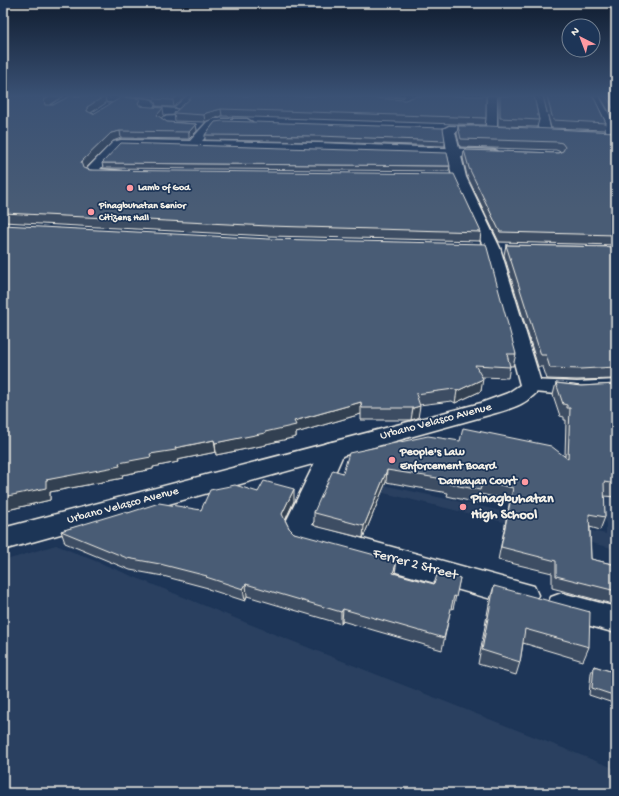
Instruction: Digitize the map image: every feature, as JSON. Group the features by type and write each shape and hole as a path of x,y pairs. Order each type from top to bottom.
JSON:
{"street":[{"path":"193,145 203,133"},
{"path":"446,133 459,177 492,248 530,386 577,389 616,387"},
{"path":"600,135 615,136"},
{"path":"132,174 90,172 118,144 319,147 509,154"},
{"path":"443,176 459,177"},
{"name":"Urbano Velasco Avenue","path":"3,539 503,404 518,397 530,386"},
{"name":"Ferrer 2 Street","path":"333,450 298,526 301,532 305,535 616,620"}],"shaded area":[{"name":"Pinagbuhatan High School","path":"605,448 616,450 616,549 330,480 333,474 606,534"},
{"path":"56,545 274,634 616,769 616,793 3,793 3,561"}],"building":[{"path":"3,133 111,133 81,162 83,168 90,170 454,174 481,232 269,226 3,213"},
{"path":"206,133 444,133 445,141 319,136 205,135"},
{"path":"460,133 616,133 616,235 500,232 469,168 464,150 558,153 563,151 565,147 562,143 558,142 461,139"},
{"path":"121,143 447,153 450,166 102,163"},
{"path":"3,225 269,239 486,244 516,354 507,354 510,367 475,365 483,379 457,391 454,389 416,394 420,406 413,408 362,408 361,402 294,421 296,425 215,443 214,440 175,448 176,450 150,454 151,457 119,463 120,466 46,480 46,488 3,497"},
{"path":"506,245 616,247 616,367 580,369 550,368 546,355 541,355"},
{"path":"556,383 581,386 616,384 616,484 604,482 605,517 589,514 591,559 616,565 616,591 556,576 556,561 501,547 513,488 483,481 480,490 449,484 450,480 387,470 364,526 314,512 333,470 343,473 349,453 428,436 460,441 463,428 551,446 568,459 570,408 567,408 567,405 563,404"},
{"path":"264,481 294,489 282,514 289,528 294,533 397,561 393,573 434,584 438,572 460,578 444,638 343,609 341,612 246,584 243,589 206,577 207,576 160,564 127,558 61,531 159,503 201,510 210,490 235,485 258,492"},
{"path":"494,586 590,612 589,647 525,629 520,662 482,650"},
{"path":"594,666 616,673 616,696 592,688"}],"place":[{"name":"Lamb of God","path":"130,188"},
{"name":"Pinagbuhatan Senior Citizens Hall","path":"91,212"},
{"name":"People's Law Enforcement Board","path":"392,460"},
{"name":"Damayan Court","path":"525,482"},
{"name":"Pinagbuhatan High School","path":"463,507"}]}
